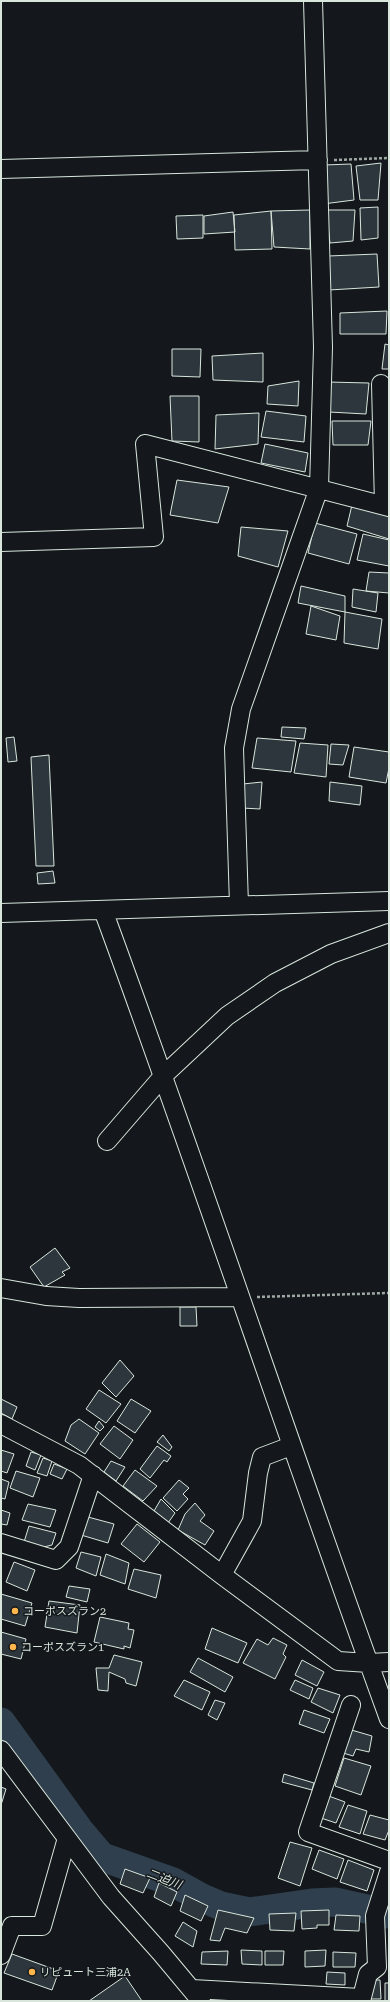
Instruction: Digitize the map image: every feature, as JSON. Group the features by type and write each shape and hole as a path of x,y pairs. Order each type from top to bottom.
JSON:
{"street":[{"path":"238,905 234,748 240,716 319,488 323,347 314,1"},
{"path":"1,169 318,160"},
{"path":"1,542 154,537 145,444 386,506 381,384"},
{"path":"1,913 389,901"},
{"path":"103,910 164,1075 291,1446 389,1719"},
{"path":"107,1141 164,1075 227,1016 275,982 331,954 389,933"},
{"path":"1,1288 46,1296 79,1298 240,1297"},
{"path":"1,1424 79,1464 222,1575 338,1661 369,1663 389,1662"},
{"path":"222,1575 252,1521 258,1473 262,1457 291,1446"},
{"path":"1,1543 56,1560 69,1547 93,1475"},
{"path":"350,1705 308,1832 389,1861"},
{"path":"1,1750 111,1897 196,1995 361,2000 368,1974 383,1968 377,1909 389,1872"},
{"path":"1,1955 12,1926 42,1926 67,1838"}],"path":[{"path":"318,160 389,158"},
{"path":"240,1297 389,1293"}],"building":[{"path":"381,163 378,200 360,200 356,166"},
{"path":"351,164 354,200 323,204 324,165"},
{"path":"378,207 378,238 361,240 360,208"},
{"path":"310,210 310,249 274,247 271,211"},
{"path":"326,210 355,210 353,241 330,243"},
{"path":"271,211 272,249 235,250 234,215"},
{"path":"233,212 235,232 204,234 204,216"},
{"path":"203,215 203,238 177,239 176,216"},
{"path":"377,254 379,287 329,290 328,256"},
{"path":"387,311 386,334 340,334 340,313"},
{"path":"385,344 389,345 389,369 382,369"},
{"path":"172,349 201,349 200,377 172,376"},
{"path":"263,353 263,382 213,380 212,356"},
{"path":"299,381 298,406 267,404 268,386"},
{"path":"328,382 369,383 366,414 329,412"},
{"path":"170,396 199,396 199,442 172,441"},
{"path":"266,411 306,416 304,442 261,437"},
{"path":"259,413 258,444 215,449 216,415"},
{"path":"332,421 371,421 368,445 333,445"},
{"path":"265,444 308,453 305,472 261,463"},
{"path":"177,480 229,487 218,523 170,515"},
{"path":"352,505 389,515 389,539 347,526"},
{"path":"315,523 357,534 349,564 308,553"},
{"path":"241,527 288,531 278,567 238,556"},
{"path":"363,534 389,540 389,566 357,560"},
{"path":"369,572 389,573 389,593 366,591"},
{"path":"301,586 345,596 345,612 298,603"},
{"path":"353,589 378,593 376,612 352,607"},
{"path":"311,606 340,616 336,640 306,634"},
{"path":"345,612 382,619 378,649 344,643"},
{"path":"282,727 306,728 304,739 281,737"},
{"path":"14,737 17,761 8,762 6,738"},
{"path":"257,738 296,741 291,772 252,768"},
{"path":"300,743 328,745 326,777 294,773"},
{"path":"331,744 349,745 343,765 329,764"},
{"path":"354,747 389,752 389,768 386,783 349,777"},
{"path":"49,755 54,866 36,866 31,757"},
{"path":"262,782 260,809 242,808 243,784"},
{"path":"330,782 362,786 360,805 329,801"},
{"path":"53,871 55,883 38,884 37,873"},
{"path":"55,1248 70,1268 62,1272 65,1275 44,1287 30,1267"},
{"path":"180,1307 196,1307 197,1326 180,1326"},
{"path":"120,1360 134,1376 116,1397 102,1383"},
{"path":"99,1390 121,1404 106,1423 86,1409"},
{"path":"1,1399 17,1407 12,1419 1,1413"},
{"path":"131,1399 151,1411 135,1433 117,1421"},
{"path":"79,1419 99,1433 85,1454 65,1441 71,1425"},
{"path":"99,1421 104,1427 100,1431 95,1427"},
{"path":"114,1426 133,1440 120,1459 100,1444"},
{"path":"163,1435 172,1447 169,1451 157,1442"},
{"path":"157,1446 171,1456 167,1462 164,1460 150,1478 140,1469"},
{"path":"1,1450 14,1454 7,1473 1,1471"},
{"path":"31,1452 41,1455 35,1470 26,1466"},
{"path":"43,1458 52,1461 47,1476 37,1473"},
{"path":"111,1461 125,1467 116,1481 104,1472"},
{"path":"54,1464 67,1469 62,1479 50,1474"},
{"path":"135,1470 157,1486 143,1501 123,1486"},
{"path":"16,1471 40,1478 33,1497 10,1488"},
{"path":"1,1479 9,1482 5,1499 1,1498"},
{"path":"179,1480 189,1488 183,1494 188,1499 177,1511 163,1498"},
{"path":"161,1499 175,1513 168,1523 154,1511"},
{"path":"195,1503 205,1515 200,1521 214,1531 205,1545 178,1530 185,1514"},
{"path":"28,1504 56,1510 50,1527 22,1520"},
{"path":"1,1510 10,1513 7,1525 1,1524"},
{"path":"88,1517 114,1524 108,1543 81,1535"},
{"path":"137,1524 160,1542 144,1562 121,1544"},
{"path":"29,1526 56,1533 52,1545 40,1548 24,1542"},
{"path":"81,1552 101,1557 96,1576 76,1568"},
{"path":"106,1554 129,1563 125,1584 100,1575"},
{"path":"14,1562 35,1570 27,1591 6,1582"},
{"path":"134,1569 161,1575 156,1598 128,1589"},
{"path":"69,1586 90,1589 87,1602 66,1597"},
{"name":"コーポスズラン2","path":"1,1594 32,1603 25,1626 1,1619"},
{"path":"49,1601 80,1605 77,1633 45,1627"},
{"path":"100,1617 129,1623 128,1629 134,1630 130,1648 124,1646 124,1649 94,1642"},
{"path":"212,1628 247,1643 238,1663 205,1649"},
{"name":"コーポスズラン1","path":"1,1632 26,1639 21,1659 1,1654"},
{"path":"273,1638 287,1645 283,1654 286,1657 275,1679 243,1663 257,1639 268,1645"},
{"path":"114,1655 142,1662 136,1686 126,1683 125,1679 109,1672 108,1691 98,1690 96,1668 109,1668"},
{"path":"198,1658 233,1677 225,1692 190,1672"},
{"path":"302,1660 324,1672 317,1686 295,1675"},
{"path":"184,1680 210,1692 202,1710 174,1696"},
{"path":"295,1680 313,1688 309,1699 290,1690"},
{"path":"318,1688 340,1695 333,1713 311,1702"},
{"path":"215,1700 225,1703 217,1720 208,1715"},
{"path":"304,1710 330,1719 324,1733 299,1724"},
{"path":"348,1729 372,1736 369,1752 356,1749 353,1756 340,1752"},
{"path":"344,1758 371,1766 361,1795 335,1786"},
{"path":"284,1774 314,1783 312,1790 282,1782"},
{"path":"1,1787 6,1789 1,1805"},
{"path":"326,1795 345,1802 336,1823 318,1817"},
{"path":"348,1805 367,1811 360,1834 339,1827"},
{"path":"370,1815 389,1820 389,1830 385,1840 363,1834"},
{"path":"290,1842 312,1848 300,1886 278,1878"},
{"path":"319,1850 344,1859 337,1879 312,1869"},
{"path":"348,1860 374,1870 367,1891 340,1882"},
{"path":"125,1869 150,1878 143,1893 120,1884"},
{"path":"159,1883 177,1892 171,1906 154,1897"},
{"path":"185,1895 208,1906 201,1921 180,1911"},
{"path":"218,1910 254,1918 247,1933 225,1928 220,1941 210,1940"},
{"path":"329,1910 329,1925 317,1925 317,1928 302,1929 301,1911"},
{"path":"296,1913 294,1931 270,1930 269,1914"},
{"path":"336,1915 360,1916 359,1931 334,1930"},
{"path":"183,1922 197,1931 193,1947 175,1936"},
{"path":"241,1950 262,1951 262,1965 242,1964"},
{"path":"326,1950 325,1966 305,1967 305,1951"},
{"path":"228,1951 227,1965 201,1964 202,1952"},
{"path":"265,1951 284,1951 283,1965 265,1965"},
{"path":"333,1952 356,1953 355,1967 333,1967"},
{"name":"リピュート三浦2A","path":"12,1954 59,1971 52,1990 4,1973"},
{"path":"327,1972 345,1973 345,1985 326,1984"},
{"path":"125,1976 142,2001 89,2001"},
{"path":"369,1980 380,1980 381,1999 369,1999"},
{"path":"385,1983 389,1983 389,2001 385,2001"}],"waterway":[{"name":"二迫川","path":"1,1722 79,1830 101,1856 173,1882 200,1897 221,1906 249,1912 312,1903 335,1902 389,1914"}],"place":[{"name":"コーポスズラン2","path":"15,1611"},
{"name":"コーポスズラン1","path":"13,1647"},
{"name":"リピュート三浦2A","path":"32,1972"}]}
